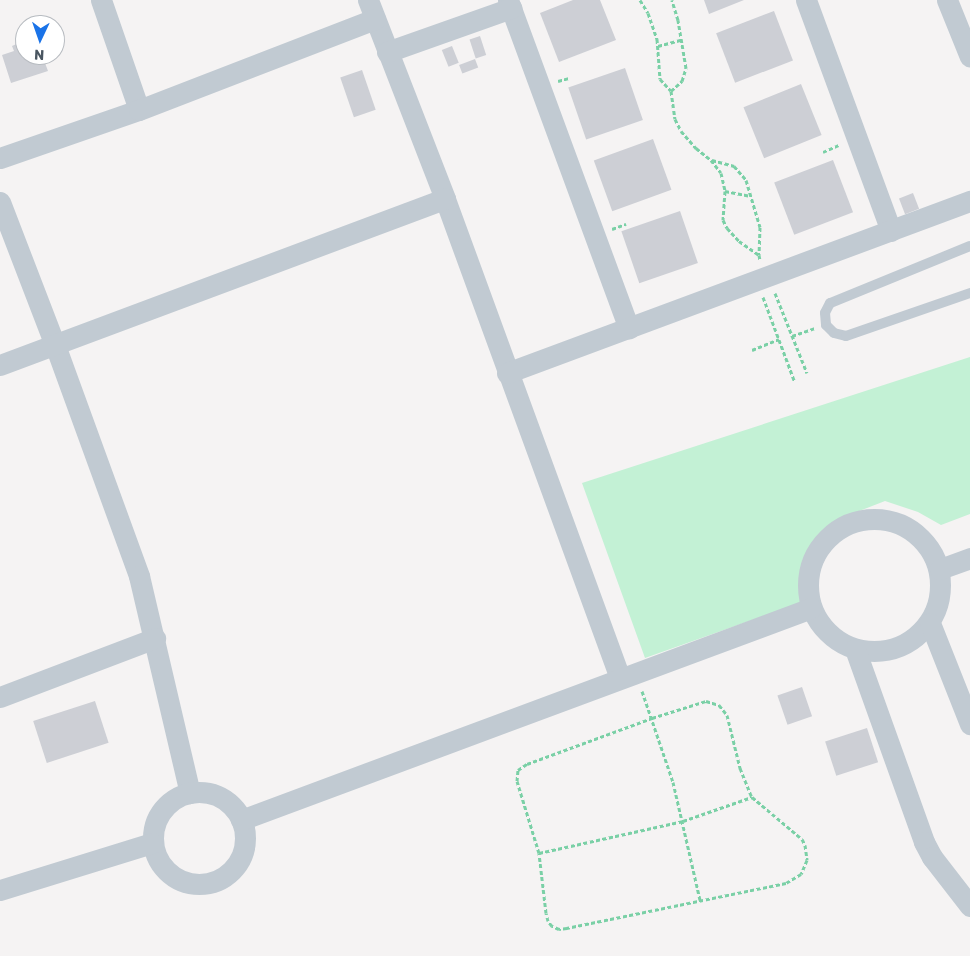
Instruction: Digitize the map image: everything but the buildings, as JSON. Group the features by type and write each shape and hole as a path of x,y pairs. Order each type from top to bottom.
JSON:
{"street":[{"path":"101,0 139,110"},
{"path":"806,0 890,231"},
{"path":"947,0 970,57"},
{"path":"387,52 510,4 629,328"},
{"path":"0,158 139,110 371,10 445,199 507,373 628,675"},
{"path":"0,365 445,199"},
{"path":"0,202 55,345 139,576 190,793"},
{"path":"507,373 629,328 762,274 970,202"},
{"path":"882,518 908,527 928,545 940,569 941,597 930,623 910,642 883,652 855,649 828,634 811,608 807,581 814,555 831,534 855,520 882,518"},
{"path":"940,569 970,558"},
{"path":"241,820 811,608"},
{"path":"930,623 970,724"},
{"path":"0,697 155,638"},
{"path":"855,649 924,842 932,857 970,906"},
{"path":"190,793 206,793 220,797 232,807 241,820 245,842 238,864 221,879 199,885 176,879 160,864 152,843 156,820 169,802 190,793"},
{"path":"0,890 152,843"}],"lane":[{"path":"970,246 830,303 825,313 826,325 834,333 846,336 970,292"}],"path":[{"path":"640,0 653,26 658,46 660,79 671,91 675,118 681,131 696,148 711,160 721,173 725,191 723,220 727,228 739,241 759,255"},
{"path":"671,91 682,81 686,68 678,20 672,0"},
{"path":"658,46 680,40"},
{"path":"823,152 841,144 845,153"},
{"path":"711,160 727,163 741,172 749,188 760,227 759,255 762,274 779,339 794,380"},
{"path":"725,191 750,196"},
{"path":"607,231 626,224"},
{"path":"762,274 792,336 807,373"},
{"path":"792,336 826,325"},
{"path":"752,350 779,339"},
{"path":"628,675 652,718 683,821 700,900"},
{"path":"706,701 719,705 727,715 740,768 752,797 802,839 807,852 805,867 800,874 786,883 560,929 552,926 548,921 539,853 517,782 518,770 527,764 652,718 706,701"},
{"path":"539,853 683,821 752,797"}],"green space":[{"path":"970,357 970,514 941,525 918,512 885,501 849,515 819,539 807,567 806,601 645,658 582,483"}]}
